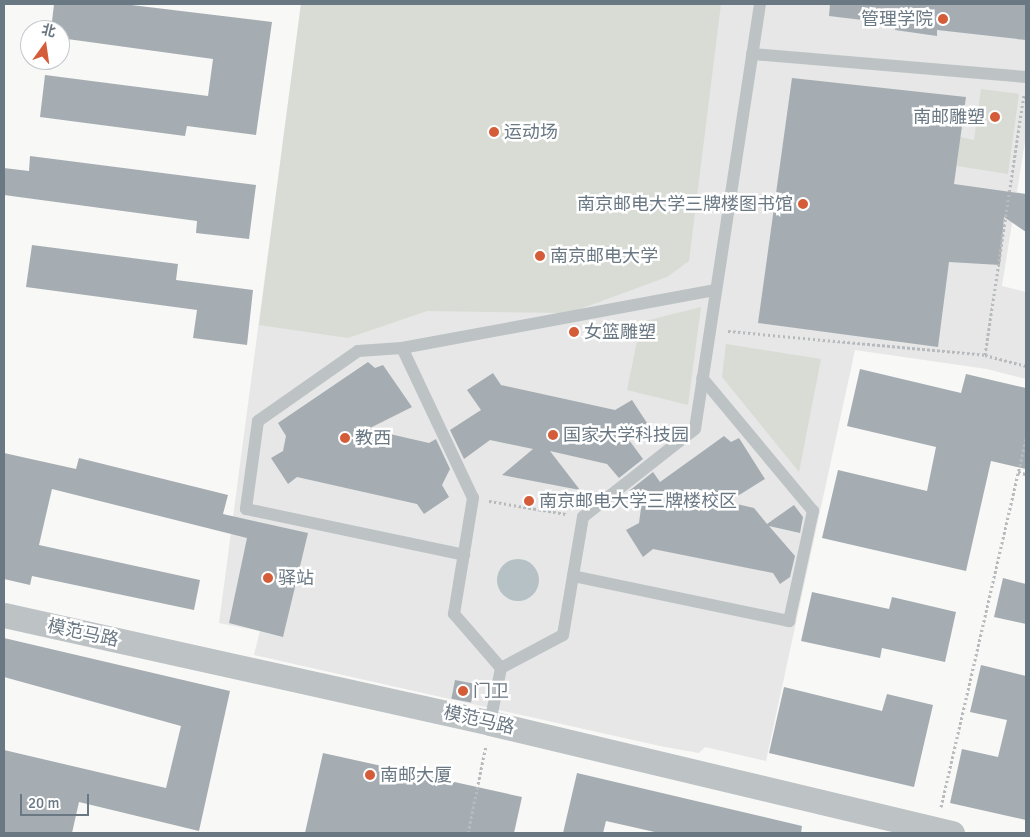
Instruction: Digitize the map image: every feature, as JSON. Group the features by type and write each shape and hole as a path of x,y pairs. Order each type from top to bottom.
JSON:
{"street":[{"name":"模范马路","path":"4,615 490,723 944,831"}],"lane":[{"path":"501,668 563,635 583,517 695,429 760,4"},
{"path":"752,54 1026,83"},
{"path":"464,555 246,509 258,421 358,351 402,348 716,290"},
{"path":"402,348 473,498 454,614 501,668"},
{"path":"573,576 788,621 813,511 702,378"},
{"path":"490,723 501,668"}],"path":[{"path":"985,355 1026,83"},
{"path":"710,330 985,355 1026,366"},
{"path":"944,831 1026,438"},
{"path":"1018,472 1026,474"},
{"path":"473,498 583,517"},
{"path":"468,833 490,723"}],"shaded area":[{"name":"南京邮电大学三牌楼校区","path":"301,4 1026,4 1026,135 1002,286 1026,292 1026,379 987,369 855,350 766,761 705,747 699,753 660,746 254,655 260,631 219,623"},
{"name":"运动场","path":"301,4 721,4 689,261 667,277 569,313 427,311 348,338 259,325"},
{"path":"981,89 1019,94 1008,174 957,166 960,137 974,140"},
{"path":"701,307 688,405 627,390 641,322"},
{"path":"726,344 821,359 799,472 722,377"},
{"path":"518,559 533,565 539,580 533,595 518,601 503,595 497,580 503,565"}],"building":[{"path":"54,4 123,4 272,22 256,135 187,126 185,136 40,117 45,75 208,96 213,59 70,39 70,20 52,20"},
{"name":"管理学院","path":"830,4 1026,4 1026,40 937,30 937,36 895,30 896,24 829,16"},
{"path":"792,78 966,97 954,184 1026,194 1026,232 1004,217 1000,265 949,262 938,347 758,323"},
{"path":"30,156 256,185 249,239 196,233 197,221 4,195 4,168 29,171"},
{"path":"32,245 178,264 176,280 253,290 247,345 193,338 197,310 26,287"},
{"name":"教西","path":"368,362 375,368 383,365 412,407 368,429 429,443 436,439 450,469 442,485 449,497 424,514 417,504 297,477 288,484 271,458 283,451 286,436 278,423"},
{"path":"860,369 961,393 966,374 1026,388 1026,469 991,461 966,571 822,538 838,470 927,491 936,447 847,426"},
{"name":"国家大学科技园","path":"493,373 501,385 615,410 632,400 649,426 629,440 643,459 619,478 607,464 550,451 580,490 502,475 533,449 490,440 464,459 450,430 481,410 467,390"},
{"path":"724,436 731,442 739,438 765,479 728,502 754,508 767,524 794,505 803,517 800,533 769,526 795,556 790,577 780,584 773,573 653,549 643,557 626,530 639,523 641,508 629,491 653,472 660,482"},
{"path":"4,453 76,469 79,458 228,495 223,514 308,533 283,637 229,623 247,538 52,489 39,545 200,580 194,610 32,576 30,585 4,579"},
{"path":"1003,578 1026,584 1026,624 994,617"},
{"path":"812,592 889,609 892,597 956,612 945,662 882,648 880,658 801,641"},
{"path":"4,638 230,691 199,831 79,802 72,833 4,833 4,750 166,788 181,726 4,677"},
{"path":"981,665 1026,676 1026,820 950,803 962,749 998,757 1007,720 970,712"},
{"name":"门卫","path":"455,680 475,684 471,702 451,699"},
{"path":"784,687 882,711 887,694 933,705 914,787 769,753"},
{"name":"南邮大厦","path":"323,753 522,797 514,833 305,833"},
{"path":"577,773 802,826 801,833 659,833 606,821 603,833 563,833"}],"place":[{"name":"管理学院","path":"943,19"},
{"name":"南邮雕塑","path":"995,117"},
{"name":"运动场","path":"494,132"},
{"name":"南京邮电大学三牌楼图书馆","path":"803,204"},
{"name":"南京邮电大学","path":"540,256"},
{"name":"女篮雕塑","path":"574,332"},
{"name":"国家大学科技园","path":"553,435"},
{"name":"教西","path":"345,438"},
{"name":"南京邮电大学三牌楼校区","path":"529,501"},
{"name":"驿站","path":"268,578"},
{"name":"门卫","path":"463,691"},
{"name":"南邮大厦","path":"370,775"}]}
